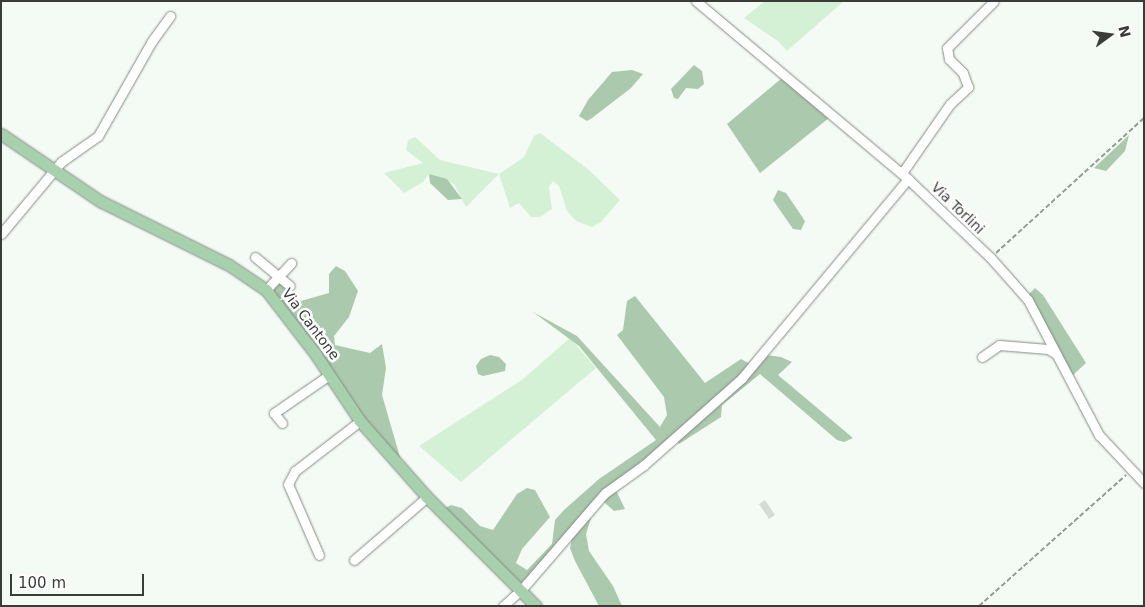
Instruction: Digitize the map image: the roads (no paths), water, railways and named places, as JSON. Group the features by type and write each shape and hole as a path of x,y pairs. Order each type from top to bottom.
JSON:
{"main road":[{"name":"Via Cantone","path":"1,134 100,200 229,265 266,290 330,375 360,421 427,497 522,589 536,606"}],"street":[{"name":"Via Torlini","path":"696,1 905,176 990,257 1028,300 1099,435 1144,483"},
{"path":"503,606 522,589 606,493 644,465 742,378 905,176 950,104 968,87 963,73 949,59 947,48 994,1"},
{"path":"1,234 61,162 98,136 152,41 170,16"},
{"path":"254,257 290,286"},
{"path":"266,290 291,263"},
{"path":"982,357 999,346 1048,349 1058,355"},
{"path":"282,423 274,413 330,375"},
{"path":"319,556 288,484 295,471 360,421"},
{"path":"354,560 427,497"}]}
